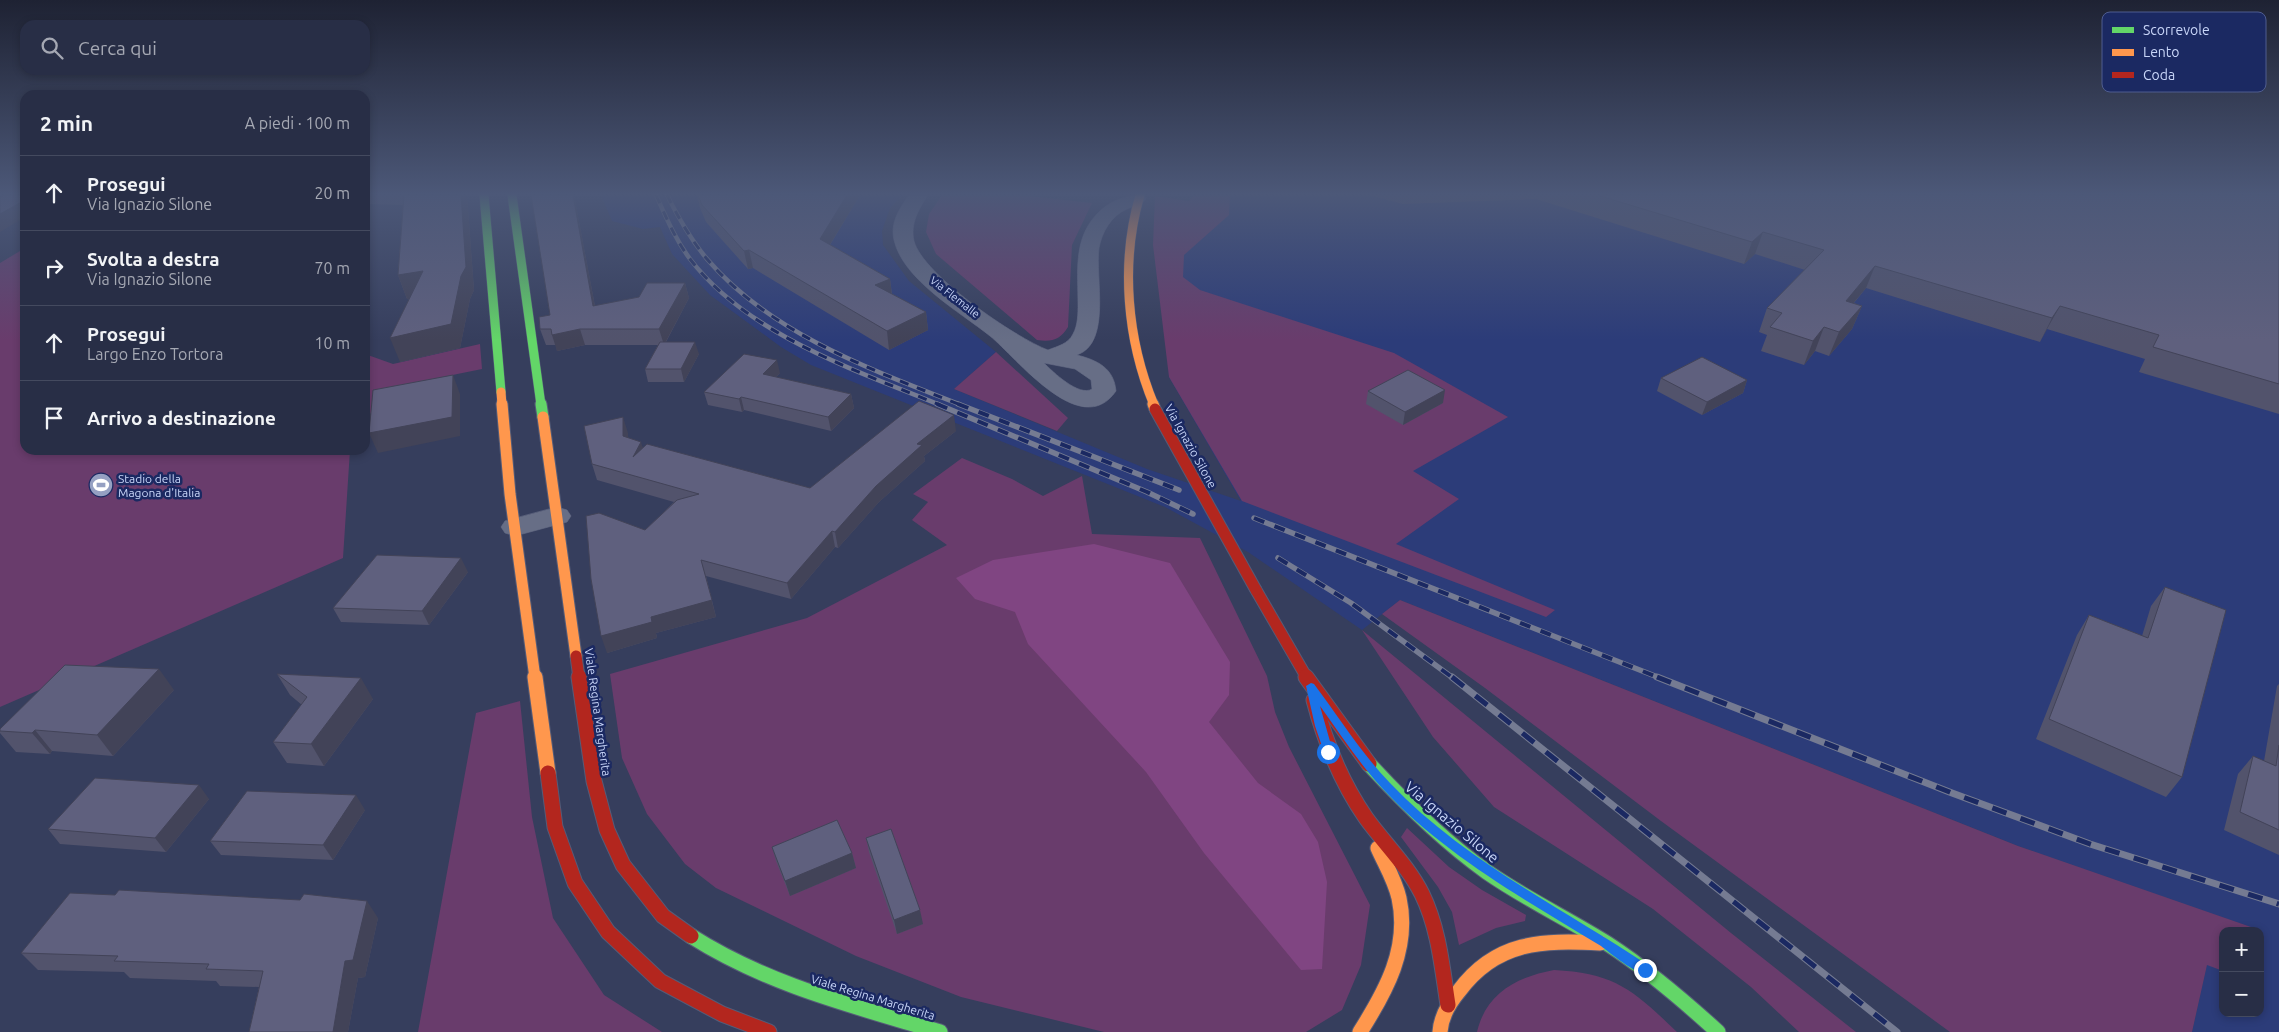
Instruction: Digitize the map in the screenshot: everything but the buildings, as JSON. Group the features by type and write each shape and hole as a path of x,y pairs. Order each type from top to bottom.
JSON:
{"street":[{"path":"488,243 501,405 554,827 575,883 608,932 660,981 722,1014 769,1032"},
{"name":"Viale Regina Margherita","path":"519,243 594,781 607,830 623,865 663,916 714,952 771,980 940,1032"},
{"name":"Via Flemalle","path":"906,243 911,256 924,273 1008,340 1045,378 1072,395 1093,399 1099,397 1104,391 1104,380 1100,374 1082,363 1031,351 1008,340"},
{"path":"1051,357 1071,351 1086,335 1089,309 1089,243"},
{"name":"Via Ignazio Silone","path":"1132,243 1130,260 1137,356 1155,409 1311,686 1360,755 1387,786 1421,818 1486,870 1607,944 1674,992 1718,1032"},
{"path":"515,528 557,516"},
{"name":"Via Ignazio Silone","path":"1311,686 1328,752 1368,821 1416,881 1428,905 1448,1005"},
{"path":"1360,1032 1381,1000 1396,966 1402,938 1399,899 1368,821"},
{"path":"1428,1032 1440,1029 1448,1005 1470,974 1498,954 1537,944 1575,941 1607,944"}],"shaded area":[{"path":"667,243 883,243 909,281 996,352 954,389 1147,469 1241,501 1169,377 1164,250 1172,243 2279,243 2279,1032 2192,1032 2207,964 2219,969 2219,1017 2264,1017 2264,927 2250,927 2018,846 1400,600 1362,630 1248,552 1165,507 811,365 781,347 710,295 672,254"},
{"path":"931,243 1073,243 1068,327 1062,335 1055,339 1047,341 1037,340 936,254"},
{"path":"1153,243 1197,243 1184,255 1183,277 1200,290 1394,353 1508,417 1413,471 1459,499 1396,544 1555,610 1546,617 1242,501 1169,377"},
{"path":"20,251 20,455 350,455 343,558 0,707 0,263"},
{"path":"480,344 482,369 423,381 370,414 370,356 393,364"},
{"path":"996,352 1068,418 1057,431 954,389"},
{"path":"962,458 1012,479 1043,496 1082,476 1092,534 1200,538 1267,676 1275,712 1289,747 1370,905 1361,965 1342,1010 1306,1032 1104,1032 961,997 856,956 716,888 685,864 647,814 622,758 610,674 807,618 947,545 912,520 928,502 913,494"},
{"path":"1094,544 1170,563 1230,662 1229,695 1209,722 1258,783 1301,814 1318,842 1327,882 1322,969 1301,970 1204,853 1146,772 1028,644 1015,612 975,599 956,578 993,560"},
{"path":"1400,600 2018,846 2251,927 2219,927 2219,970 2207,965 2192,1032 1950,1032 1382,614"},
{"path":"1362,630 1731,933 1856,1032 1799,1032 1751,987 1653,909 1494,807 1433,737"},
{"path":"520,701 532,817 553,918 604,995 662,1032 418,1032 476,713"},
{"path":"1407,828 1449,867 1482,890 1526,915 1525,921 1496,928 1459,945 1452,912 1438,887 1401,837"},
{"path":"1554,970 1593,975 1623,987 1648,1005 1677,1032 1477,1032 1481,1018 1488,1007 1505,989 1528,977"}],"railway":[{"path":"680,243 690,259 714,286 742,309 772,329 839,363 940,405"},
{"path":"695,243 707,259 733,285 761,309 792,329 858,363 961,405"},
{"path":"937,404 1147,492 1193,514"},
{"path":"958,404 1179,490"},
{"path":"1254,518 1660,678"},
{"path":"1278,558 1351,603 1453,678"},
{"path":"1452,677 1897,1032"},
{"path":"1657,677 1952,793 2090,844 2279,904"}],"traffic: fast":[{"path":"488,243 501,392"},
{"path":"519,243 543,417"},
{"path":"1369,764 1396,793 1454,847 1515,890 1621,953 1664,985 1718,1032"},
{"path":"691,936 718,953 779,981 811,993 940,1032"}],"traffic: slow":[{"path":"1131,243 1131,306 1136,352 1140,370 1155,409"},
{"path":"501,392 510,494 548,773"},
{"path":"543,417 576,656"},
{"path":"1360,1032 1387,985 1394,968 1402,934 1399,898 1378,848"},
{"path":"1440,1032 1441,1021 1456,994 1470,976 1485,963 1501,953 1538,943 1600,943"}],"traffic: jam":[{"path":"1155,409 1256,590"},
{"path":"1256,590 1311,685 1369,764"},
{"path":"576,656 594,781 607,830 623,865 663,916 691,936"},
{"path":"1314,700 1330,752 1345,784 1364,815 1412,877 1428,907 1440,948 1448,1005"},
{"path":"548,773 555,827 575,883 608,932 660,981 722,1014 769,1032"}],"place":[{"name":"Stadio della Magona d'Italia","path":"101,485"}],"route":[{"path":"1328,752 1311,686 1360,755 1387,786 1446,840 1486,870 1539,905 1607,944 1645,970"}]}
